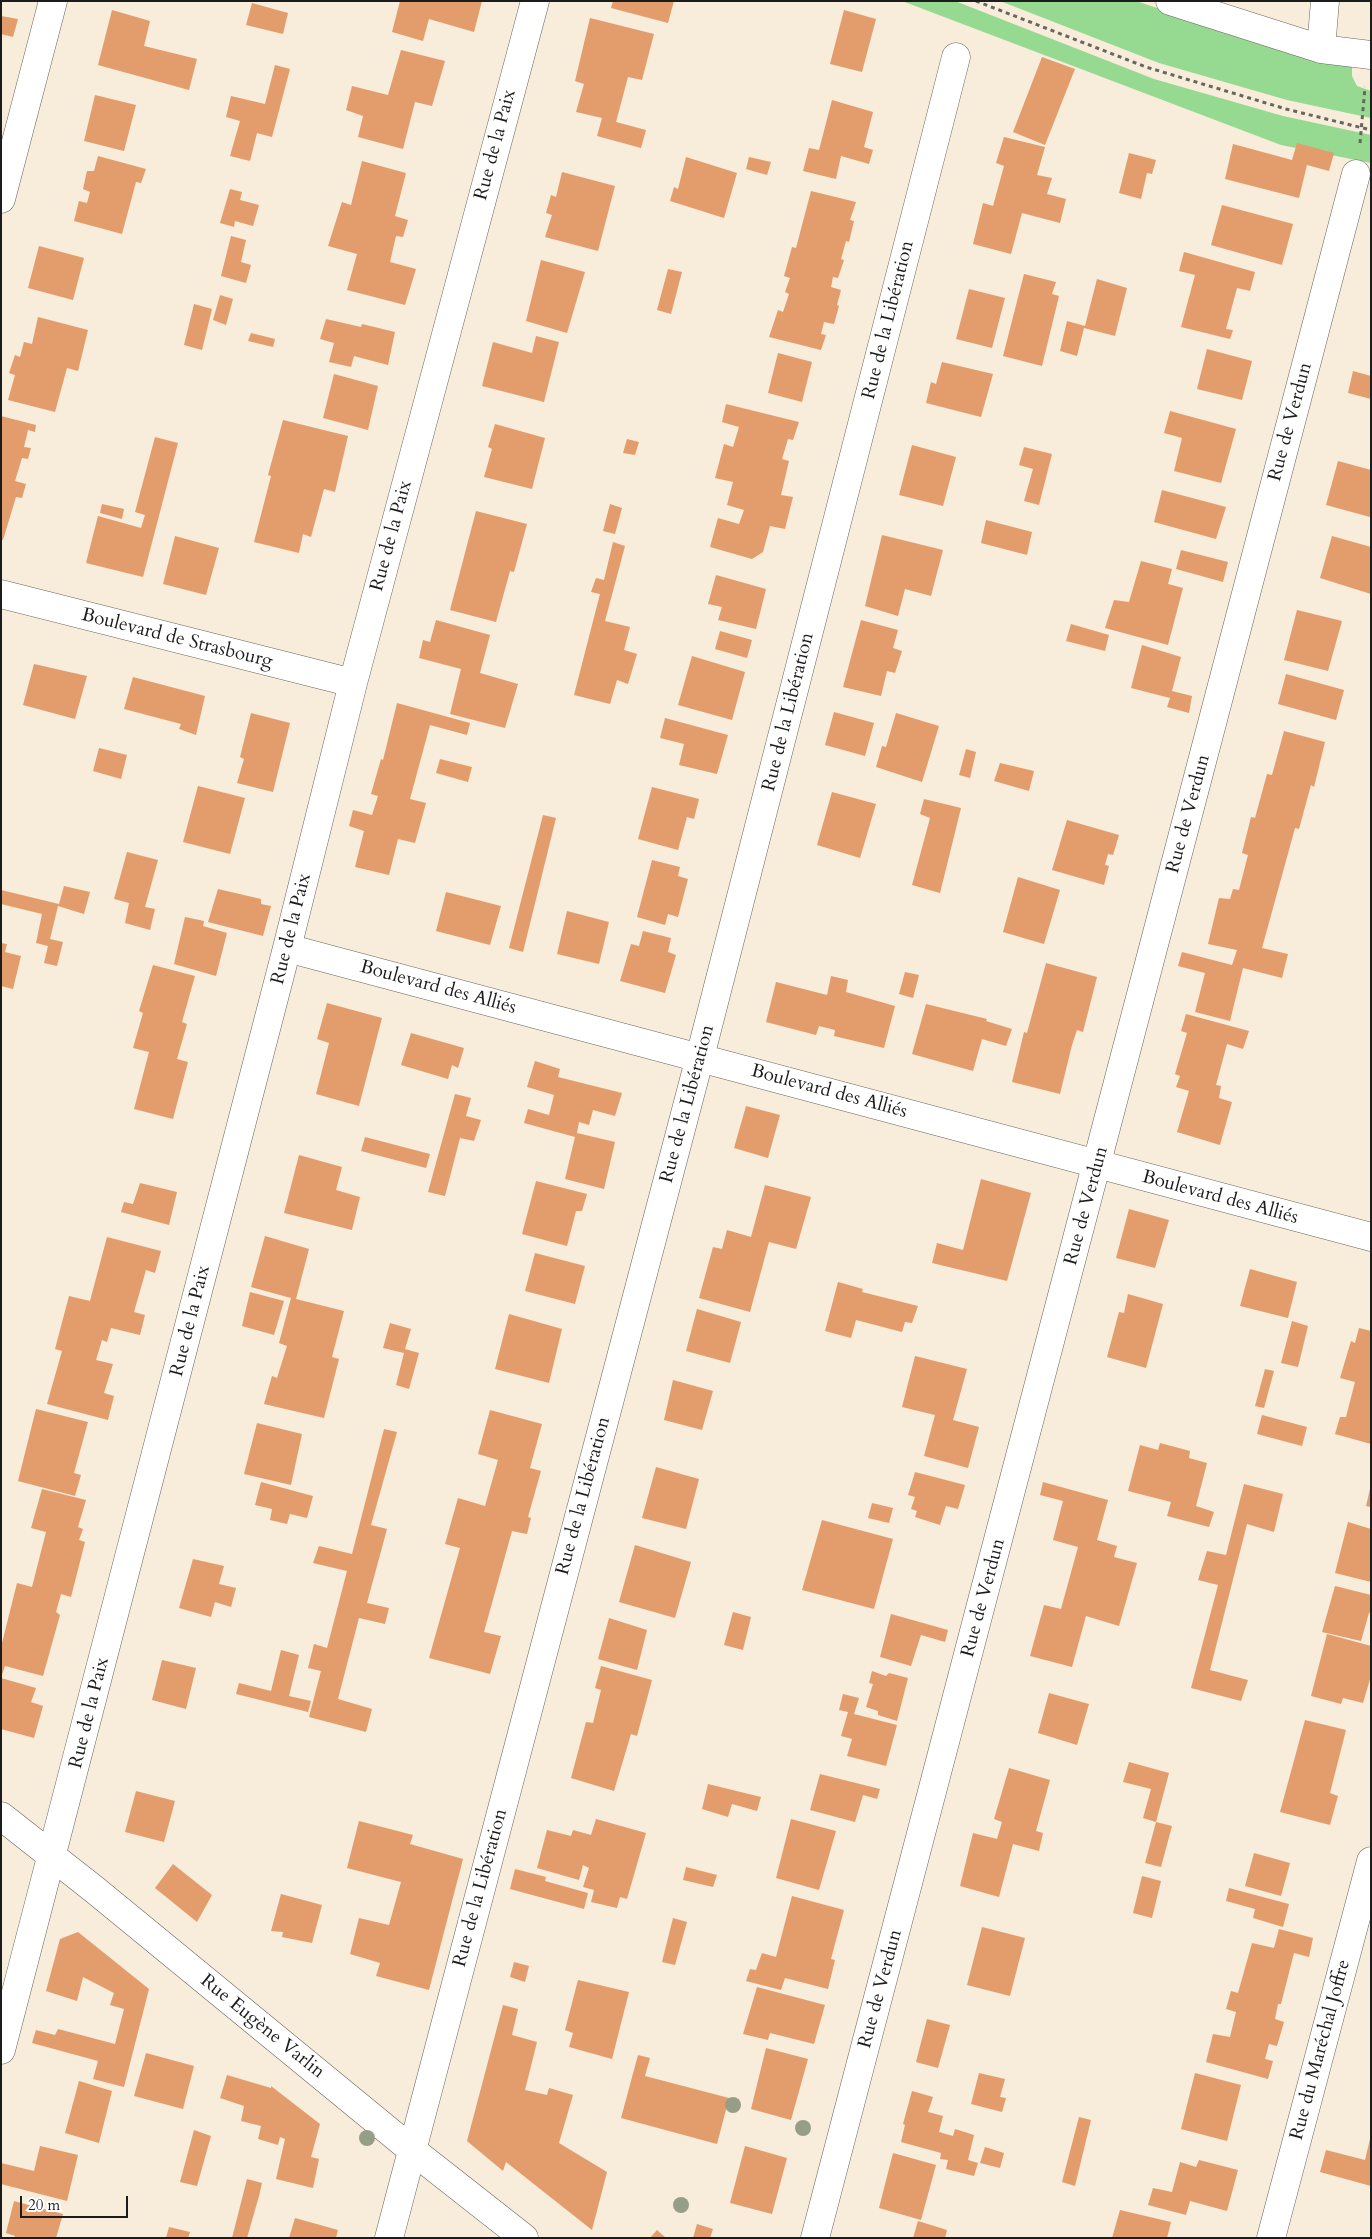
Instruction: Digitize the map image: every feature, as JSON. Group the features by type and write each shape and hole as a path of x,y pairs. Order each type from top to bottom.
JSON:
{"street":[{"path":"1,199 53,1"},
{"name":"Rue de la Paix","path":"1,2050 53,1857 287,948 353,683 535,1"},
{"path":"1170,1 1321,49 1371,55"},
{"path":"1321,49 1325,1"},
{"name":"Rue de la Libération","path":"389,2238 700,1058 956,57"},
{"name":"Rue de Verdun","path":"816,2238 1356,174"},
{"name":"Boulevard de Strasbourg","path":"1,594 353,683"},
{"name":"Boulevard des Alliés","path":"287,948 1371,1237"},
{"name":"Rue Eugène Varlin","path":"1,1816 412,2150 524,2238"},
{"name":"Rue du Maréchal Joffre","path":"1271,2238 1371,1861"}],"path":[{"path":"976,1 1146,68 1371,130"},
{"path":"1356,174 1365,84"}],"green space":[{"path":"902,1 955,1 1154,79 1283,116 1371,135 1371,163 1281,145"},
{"path":"1000,1 1136,1 1304,57 1352,66 1352,76 1357,86 1371,91 1371,118 1287,100 1159,63"}],"building":[{"path":"400,1 482,1 474,32 429,19 423,41 392,32"},
{"path":"613,1 674,1 668,23 611,8"},
{"path":"252,3 288,13 283,34 246,25"},
{"path":"112,10 150,21 144,46 197,59 189,90 98,65"},
{"path":"844,10 876,19 862,72 830,64"},
{"path":"1,16 18,19 13,37 1,34"},
{"path":"590,18 654,34 642,80 628,77 616,122 646,130 641,148 597,136 602,118 576,112 584,84 575,81"},
{"path":"401,50 445,61 432,106 415,102 403,149 358,137 363,116 346,110 352,86 388,95"},
{"path":"1042,57 1075,69 1045,145 1013,132"},
{"path":"275,65 290,69 272,137 257,133 250,161 230,156 240,121 226,117 231,96 265,104"},
{"path":"95,95 136,105 124,151 84,141"},
{"path":"832,100 873,112 864,147 873,150 869,164 841,156 836,179 803,171 809,148 819,150"},
{"path":"1004,137 1045,147 1037,175 1052,178 1047,194 1066,199 1060,223 1022,213 1011,254 973,244 983,203 993,206 1004,166 996,163"},
{"path":"1297,143 1334,153 1329,171 1307,165 1299,198 1225,179 1233,144 1292,160"},
{"path":"1129,153 1156,160 1152,174 1147,173 1141,199 1119,193"},
{"path":"98,156 146,169 141,183 136,182 122,234 74,221 79,201 87,203 90,192 83,189 87,171 94,171"},
{"path":"686,157 737,173 724,218 670,201 674,187 678,189"},
{"path":"749,157 771,162 767,175 746,169"},
{"path":"362,161 406,173 395,216 408,220 403,237 396,236 390,262 416,269 405,305 347,290 357,254 328,246 342,202 351,205"},
{"path":"562,172 615,186 598,251 545,237 552,215 546,213 551,195 556,197"},
{"path":"230,189 242,192 240,200 259,205 253,226 235,221 234,227 220,223"},
{"path":"811,191 856,202 850,220 854,221 849,242 846,241 841,259 844,260 838,278 833,277 831,287 841,290 837,305 839,306 834,324 824,322 821,334 826,335 821,350 769,337 778,310 783,312 789,294 785,292 790,278 784,276 792,247 796,248"},
{"path":"1222,205 1293,224 1282,265 1211,245"},
{"path":"231,236 246,240 241,262 251,265 246,283 221,276"},
{"path":"39,246 84,258 73,300 28,288"},
{"path":"1184,252 1255,272 1250,291 1237,288 1226,329 1233,330 1230,339 1181,327 1195,275 1179,271"},
{"path":"541,260 585,272 567,333 526,321"},
{"path":"668,269 682,272 671,314 657,310"},
{"path":"1024,274 1056,282 1052,294 1059,296 1042,366 1003,356"},
{"path":"1097,279 1127,288 1115,336 1084,328 1077,356 1060,351 1067,321 1085,326"},
{"path":"969,289 1005,298 992,348 956,339"},
{"path":"220,295 233,299 226,325 213,320"},
{"path":"194,304 212,309 202,350 184,345"},
{"path":"38,317 88,330 78,371 67,368 55,412 8,400 15,375 9,373 15,355 20,357 24,342 32,344"},
{"path":"326,319 361,327 362,324 395,332 388,365 354,356 351,367 329,362 334,343 320,339"},
{"path":"251,333 275,339 273,347 248,341"},
{"path":"536,336 559,342 544,402 482,386 493,342 532,353"},
{"path":"1207,349 1252,361 1242,400 1197,389"},
{"path":"778,353 812,362 802,402 768,393"},
{"path":"942,362 993,374 981,417 926,403 931,382 936,384"},
{"path":"1353,371 1371,376 1371,399 1348,393"},
{"path":"334,374 378,386 368,430 323,418"},
{"path":"726,404 799,422 793,440 788,439 782,459 789,461 781,495 793,497 785,529 770,526 763,552 752,559 710,547 718,518 739,524 744,510 727,505 733,482 715,478 724,444 733,447 739,427 722,422"},
{"path":"1170,411 1236,429 1221,483 1174,471 1182,438 1164,433"},
{"path":"1,416 36,425 35,432 28,430 24,447 31,448 28,459 22,458 15,481 26,484 22,498 16,497 3,540 1,540"},
{"path":"283,420 348,436 335,492 324,489 311,537 303,534 299,553 254,542 271,476 268,475"},
{"path":"495,424 545,438 532,489 484,477 492,449 488,447"},
{"path":"155,437 178,443 143,577 86,563 98,516 141,528 145,515 135,512"},
{"path":"627,439 639,442 635,455 623,453"},
{"path":"912,445 956,457 943,506 899,495"},
{"path":"1024,447 1052,454 1039,505 1024,501 1033,469 1019,465"},
{"path":"1338,461 1371,470 1370,517 1326,505"},
{"path":"1162,490 1226,507 1216,539 1154,522"},
{"path":"102,504 124,509 122,519 100,513"},
{"path":"610,504 622,508 615,534 603,531"},
{"path":"476,511 527,524 514,572 510,571 496,622 450,610"},
{"path":"986,520 1032,532 1027,555 981,543"},
{"path":"882,535 943,550 931,596 905,589 898,616 865,606"},
{"path":"175,536 219,548 206,595 163,584"},
{"path":"1332,536 1371,547 1371,594 1320,578"},
{"path":"613,542 625,546 605,621 630,627 624,650 637,654 628,684 617,680 610,704 574,695 600,594 591,592 596,578 604,580"},
{"path":"1181,550 1228,562 1223,582 1176,569"},
{"path":"1141,561 1172,569 1168,584 1183,588 1168,645 1105,628 1114,600 1129,602"},
{"path":"716,575 766,589 756,629 718,620 722,607 708,604"},
{"path":"1297,610 1342,621 1328,671 1284,660"},
{"path":"436,620 490,635 480,673 518,684 505,728 450,714 461,669 419,658 423,640 430,642"},
{"path":"861,620 898,630 893,648 902,651 895,673 887,671 881,696 843,687"},
{"path":"1071,624 1109,635 1105,651 1066,641"},
{"path":"720,631 752,640 747,658 715,649"},
{"path":"1142,645 1181,657 1172,691 1192,696 1189,713 1167,707 1170,698 1131,688"},
{"path":"692,656 745,672 732,720 678,705"},
{"path":"34,664 87,676 75,719 23,705"},
{"path":"1286,674 1344,690 1336,720 1278,704"},
{"path":"133,677 205,696 196,735 179,729 181,724 124,709"},
{"path":"397,703 470,723 467,735 430,725 410,799 426,803 415,843 398,839 389,875 355,867 364,831 349,826 353,810 372,815 378,796 371,794 381,759 383,760"},
{"path":"834,712 874,723 865,756 825,745"},
{"path":"251,713 290,723 273,792 237,783 244,759 240,757"},
{"path":"896,713 939,726 922,782 876,767 882,746 886,747"},
{"path":"665,718 728,735 717,774 679,765 684,744 660,738"},
{"path":"1284,731 1325,742 1314,787 1311,785 1299,829 1295,828 1262,948 1288,954 1282,978 1243,968 1230,1021 1195,1012 1205,973 1178,966 1182,952 1232,965 1237,950 1208,944 1219,898 1230,899 1233,889 1239,890 1248,855 1242,853 1251,817 1255,818 1267,774 1272,775"},
{"path":"99,748 127,755 121,779 93,771"},
{"path":"966,749 976,752 970,778 959,775"},
{"path":"440,759 472,767 468,782 436,773"},
{"path":"1000,763 1034,771 1029,791 994,781"},
{"path":"198,786 245,798 230,854 183,842"},
{"path":"652,787 699,799 694,819 687,817 678,850 638,839"},
{"path":"832,792 876,804 860,858 817,845"},
{"path":"924,799 961,808 940,893 912,885 930,818 920,814"},
{"path":"543,815 556,818 523,952 509,948"},
{"path":"1067,820 1119,835 1113,855 1108,854 1105,865 1109,866 1104,885 1052,870"},
{"path":"127,852 158,860 145,907 155,909 150,930 125,923 129,903 114,899"},
{"path":"652,860 680,867 678,876 688,879 678,917 668,914 665,925 637,917"},
{"path":"1018,877 1060,890 1044,944 1003,932"},
{"path":"64,886 90,892 84,914 58,906 50,939 63,942 57,966 44,963 48,946 36,943 42,914 1,904 1,890 59,904"},
{"path":"218,889 261,899 261,904 271,906 263,936 208,922"},
{"path":"446,892 501,906 490,945 436,931"},
{"path":"567,911 609,922 599,964 557,954"},
{"path":"185,917 204,921 203,926 227,933 216,976 174,964"},
{"path":"643,931 671,938 668,952 676,955 665,993 620,981 631,944 639,946"},
{"path":"1,943 7,944 5,952 21,956 13,989 1,986"},
{"path":"1046,963 1097,977 1083,1032 1077,1030 1072,1045 1060,1094 1012,1082 1024,1032 1027,1033"},
{"path":"153,965 195,976 182,1022 187,1024 177,1059 188,1062 173,1119 134,1109 149,1052 133,1048 143,1013 139,1011"},
{"path":"905,972 919,975 913,998 899,994"},
{"path":"831,976 848,980 846,992 895,1006 884,1048 834,1036 835,1030 819,1026 816,1035 766,1022 776,982 827,995"},
{"path":"327,1003 382,1018 359,1106 316,1094 329,1043 317,1039"},
{"path":"926,1004 987,1019 986,1021 1012,1029 1006,1046 982,1039 973,1071 912,1054"},
{"path":"1186,1014 1249,1031 1243,1049 1227,1044 1216,1085 1221,1086 1219,1098 1232,1102 1220,1145 1177,1132 1189,1091 1176,1087 1180,1076 1175,1074 1187,1033 1181,1031"},
{"path":"411,1033 464,1048 458,1068 452,1065 448,1079 401,1065"},
{"path":"535,1061 560,1069 558,1077 622,1093 615,1116 593,1110 589,1125 579,1122 577,1133 615,1142 604,1189 565,1179 575,1137 524,1123 528,1109 549,1115 554,1095 527,1087"},
{"path":"455,1094 471,1098 466,1116 481,1120 474,1141 460,1138 445,1196 428,1192"},
{"path":"746,1106 780,1115 768,1158 734,1148"},
{"path":"365,1137 430,1154 426,1168 361,1151"},
{"path":"299,1155 342,1167 336,1190 360,1197 352,1230 284,1213"},
{"path":"981,1179 1031,1193 1007,1281 932,1263 937,1243 963,1250"},
{"path":"536,1181 587,1194 582,1211 576,1211 567,1246 522,1234"},
{"path":"140,1183 177,1192 169,1225 121,1212 124,1202 133,1204"},
{"path":"765,1185 811,1197 796,1249 769,1242 750,1312 699,1298 713,1247 722,1249 727,1230 751,1237"},
{"path":"1129,1209 1169,1220 1155,1268 1116,1258"},
{"path":"265,1236 309,1249 296,1299 344,1311 332,1357 339,1359 324,1418 264,1404 272,1376 277,1378 287,1346 279,1343 291,1298 251,1287"},
{"path":"107,1237 161,1251 155,1273 146,1270 134,1312 145,1315 140,1335 111,1328 107,1342 102,1340 96,1360 113,1364 104,1393 114,1396 108,1420 47,1404 62,1351 55,1349 69,1296 90,1301"},
{"path":"535,1253 585,1266 575,1304 525,1291"},
{"path":"1250,1269 1297,1282 1288,1318 1240,1306"},
{"path":"838,1282 863,1289 862,1292 918,1306 912,1323 905,1322 902,1332 856,1320 851,1338 825,1331"},
{"path":"250,1292 284,1301 274,1335 242,1326"},
{"path":"1128,1294 1163,1304 1146,1368 1107,1357 1119,1312 1124,1313"},
{"path":"697,1309 741,1322 730,1363 686,1351"},
{"path":"509,1314 562,1329 549,1383 495,1369"},
{"path":"1292,1321 1308,1326 1298,1367 1281,1363"},
{"path":"390,1323 411,1329 405,1349 419,1353 409,1389 396,1385 404,1353 383,1348"},
{"path":"1359,1328 1371,1331 1371,1444 1335,1434 1340,1417 1346,1417 1355,1382 1340,1378 1351,1341 1355,1343"},
{"path":"915,1356 967,1369 953,1420 979,1427 968,1468 924,1456 935,1415 902,1407"},
{"path":"1265,1369 1274,1371 1264,1408 1255,1406"},
{"path":"673,1380 713,1391 702,1430 664,1420"},
{"path":"36,1409 88,1422 74,1473 81,1475 75,1496 18,1481"},
{"path":"490,1410 542,1424 530,1468 541,1471 528,1517 531,1518 527,1534 512,1531 484,1632 501,1636 490,1674 429,1658 460,1548 445,1544 458,1498 485,1506 498,1460 478,1454"},
{"path":"1262,1415 1307,1427 1302,1446 1257,1434"},
{"path":"257,1423 302,1434 291,1485 244,1474"},
{"path":"384,1429 397,1432 371,1525 387,1529 367,1603 389,1608 385,1624 359,1618 338,1699 372,1709 366,1732 309,1717 321,1671 308,1668 314,1644 327,1648 347,1571 313,1563 319,1546 352,1554"},
{"path":"1160,1443 1190,1451 1189,1458 1207,1463 1196,1506 1214,1512 1209,1527 1167,1516 1171,1502 1128,1491 1140,1445 1158,1450"},
{"path":"656,1467 699,1479 686,1529 642,1518"},
{"path":"915,1472 965,1485 958,1509 946,1506 940,1525 915,1517 917,1511 911,1509 915,1497 908,1495"},
{"path":"261,1482 313,1496 307,1518 290,1514 287,1524 270,1520 272,1509 255,1505"},
{"path":"1043,1482 1108,1500 1097,1540 1117,1546 1114,1557 1137,1563 1119,1626 1086,1616 1072,1667 1030,1656 1044,1605 1061,1609 1078,1547 1053,1540 1063,1501 1040,1495"},
{"path":"1244,1484 1283,1494 1274,1532 1247,1524 1210,1670 1248,1680 1241,1701 1191,1688 1218,1585 1198,1580 1207,1551 1226,1555"},
{"path":"42,1489 86,1500 78,1527 83,1529 79,1540 85,1542 71,1597 61,1594 56,1612 60,1615 43,1676 5,1666 1,1678 1,1647 17,1583 32,1587 46,1532 31,1528"},
{"path":"1371,1490 1371,1507 1366,1506"},
{"path":"872,1503 893,1508 889,1523 868,1518"},
{"path":"822,1520 893,1539 874,1609 802,1590"},
{"path":"1348,1522 1371,1529 1371,1582 1335,1573"},
{"path":"635,1545 691,1562 675,1618 619,1602"},
{"path":"193,1559 224,1566 219,1584 236,1588 231,1607 215,1602 211,1617 179,1608"},
{"path":"1335,1586 1371,1595 1371,1613 1369,1613 1361,1641 1322,1632"},
{"path":"733,1612 751,1617 743,1650 724,1645"},
{"path":"891,1614 948,1630 945,1642 921,1635 911,1666 880,1657"},
{"path":"609,1618 647,1630 637,1670 598,1659"},
{"path":"1327,1634 1371,1646 1371,1676 1363,1703 1343,1698 1341,1704 1311,1696"},
{"path":"281,1650 299,1655 289,1696 311,1701 308,1712 236,1694 239,1683 271,1691"},
{"path":"162,1660 196,1668 186,1709 152,1700"},
{"path":"601,1666 652,1680 637,1736 631,1734 614,1791 571,1778 586,1722 593,1723 601,1690 595,1688"},
{"path":"872,1671 886,1676 889,1673 908,1678 897,1721 878,1715 878,1711 866,1707 873,1684 869,1683"},
{"path":"1,1678 36,1688 31,1702 43,1706 34,1738 1,1729"},
{"path":"1049,1693 1089,1704 1077,1745 1038,1733"},
{"path":"843,1694 859,1698 854,1714 897,1725 886,1766 847,1756 852,1739 841,1736 848,1712 839,1710"},
{"path":"1305,1720 1346,1730 1330,1793 1338,1796 1330,1825 1280,1812"},
{"path":"1129,1762 1169,1773 1156,1822 1143,1818 1151,1789 1123,1782"},
{"path":"1009,1768 1050,1780 1036,1831 1043,1833 1039,1851 1013,1844 999,1897 960,1886 973,1833 997,1839 1002,1822 994,1819"},
{"path":"820,1774 880,1789 877,1799 863,1795 855,1822 810,1810"},
{"path":"708,1784 761,1797 757,1811 732,1804 728,1817 702,1809"},
{"path":"136,1791 175,1801 164,1842 125,1832"},
{"path":"596,1819 646,1833 627,1899 620,1897 617,1908 591,1902 594,1890 583,1887 589,1868 583,1865 579,1880 537,1868 547,1830 571,1836 573,1830 591,1835"},
{"path":"791,1819 836,1831 819,1890 776,1878"},
{"path":"359,1821 413,1835 410,1844 463,1859 429,1990 376,1976 380,1963 350,1954 359,1918 389,1925 401,1882 347,1868"},
{"path":"1156,1822 1172,1826 1161,1867 1145,1863"},
{"path":"1254,1853 1290,1863 1281,1896 1245,1886"},
{"path":"173,1864 212,1895 197,1922 155,1888"},
{"path":"686,1867 717,1875 713,1887 683,1880"},
{"path":"515,1869 546,1877 545,1881 588,1893 584,1909 510,1889"},
{"path":"1142,1876 1161,1881 1152,1918 1133,1913"},
{"path":"1229,1888 1289,1904 1283,1927 1253,1918 1255,1909 1226,1901"},
{"path":"281,1894 322,1905 312,1943 282,1937 283,1932 271,1931"},
{"path":"792,1896 844,1910 831,1959 835,1960 828,1989 785,1978 781,1990 746,1981 750,1969 756,1970 762,1953 776,1957"},
{"path":"673,1918 687,1922 675,1965 662,1962"},
{"path":"982,1927 1025,1938 1010,1996 967,1985"},
{"path":"1279,1929 1313,1938 1309,1957 1294,1953 1281,2004 1278,2004 1275,2019 1284,2022 1277,2046 1269,2044 1265,2059 1273,2061 1268,2079 1206,2062 1213,2034 1230,2037 1236,2012 1226,2009 1231,1991 1238,1993 1252,1943 1274,1948"},
{"path":"78,1932 149,1989 124,2087 93,2079 98,2061 32,2043 36,2030 55,2035 58,2029 115,2044 124,2009 110,2005 114,1993 83,1977 77,2001 46,1991 60,1939"},
{"path":"514,1962 529,1966 525,1982 510,1977"},
{"path":"578,1980 629,1992 612,2059 569,2047 573,2033 565,2030"},
{"path":"757,1987 825,2005 814,2044 770,2033 768,2040 743,2034"},
{"path":"503,2005 518,2009 512,2035 537,2042 525,2090 547,2095 549,2088 573,2095 559,2143 607,2172 592,2230 506,2162 503,2171 467,2141"},
{"path":"927,2019 950,2025 938,2068 916,2062"},
{"path":"766,2048 808,2059 791,2120 751,2109"},
{"path":"146,2053 194,2066 183,2109 134,2096"},
{"path":"638,2055 650,2058 645,2076 729,2098 717,2144 621,2118"},
{"path":"979,2073 1005,2079 1000,2097 1006,2098 1002,2112 971,2104"},
{"path":"1195,2073 1241,2085 1227,2141 1181,2129"},
{"path":"227,2075 271,2088 271,2086 320,2124 311,2157 319,2159 313,2188 276,2179 285,2139 280,2137 278,2145 258,2139 261,2126 241,2121 244,2106 220,2098"},
{"path":"79,2081 112,2091 99,2143 65,2133"},
{"path":"912,2091 933,2097 928,2112 943,2116 939,2132 953,2136 955,2129 974,2135 968,2160 978,2163 974,2176 946,2169 948,2160 940,2159 941,2153 901,2142 905,2125 903,2124"},
{"path":"1079,2117 1091,2120 1075,2186 1062,2182"},
{"path":"194,2130 211,2136 197,2186 180,2182"},
{"path":"1370,2139 1371,2186 1320,2172 1326,2150 1365,2160"},
{"path":"40,2146 78,2155 67,2201 1,2184 1,2163 34,2171"},
{"path":"745,2146 787,2158 772,2214 730,2203"},
{"path":"985,2147 1004,2153 1000,2168 980,2163"},
{"path":"893,2153 936,2165 921,2220 879,2208"},
{"path":"1199,2160 1238,2170 1227,2211 1190,2201 1186,2215 1148,2205 1153,2188 1172,2192 1180,2162 1196,2167"},
{"path":"247,2179 262,2183 259,2196 247,2238 232,2238"},
{"path":"14,2201 63,2214 56,2238 14,2238 15,2236 6,2233"},
{"path":"1120,2210 1171,2222 1167,2238 1112,2238"},
{"path":"295,2218 338,2230 336,2238 289,2238"},
{"path":"918,2221 947,2230 945,2238 913,2238"},
{"path":"697,2224 713,2229 710,2238 693,2238"},
{"path":"169,2227 190,2232 188,2238 166,2238"},
{"path":"657,2230 666,2238 650,2238"}]}
